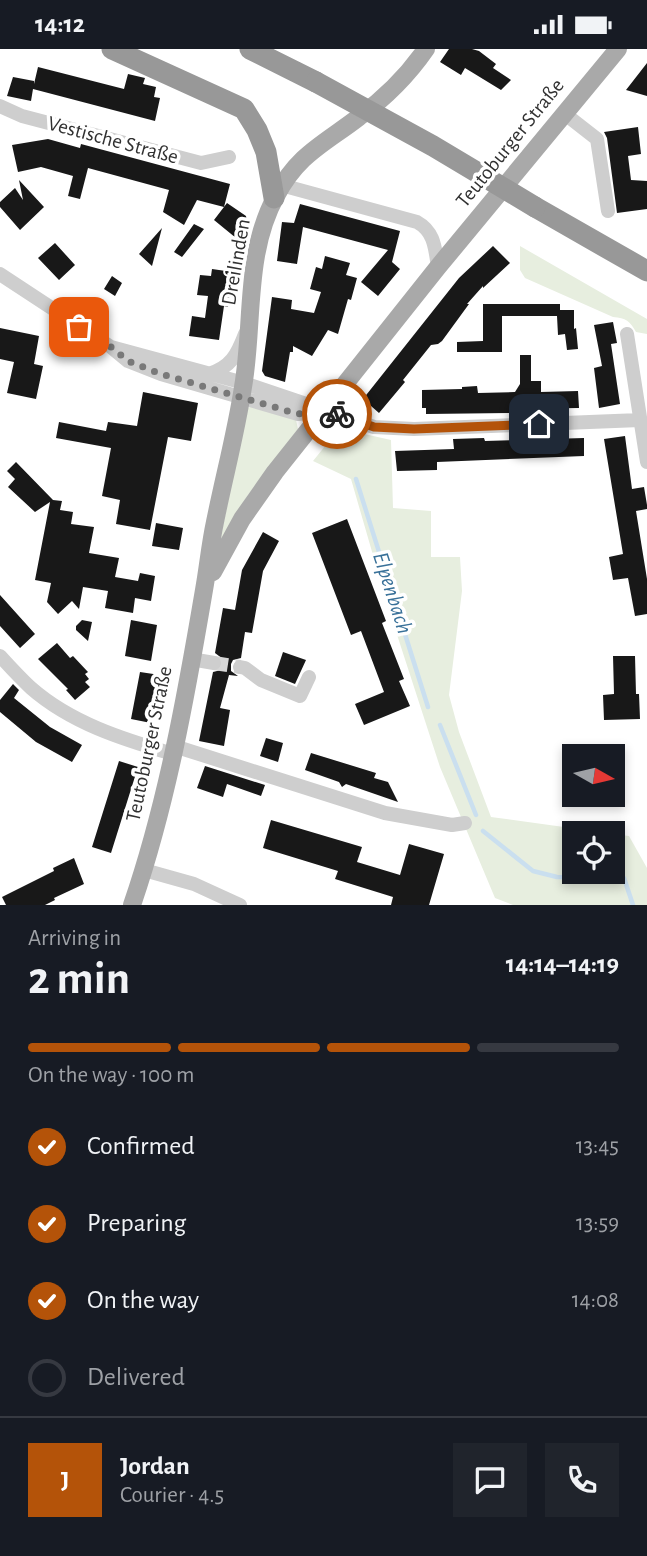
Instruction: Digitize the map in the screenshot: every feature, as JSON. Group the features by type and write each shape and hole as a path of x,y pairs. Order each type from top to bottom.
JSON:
{"highway":[{"path":"112,49 244,109 257,130 278,192"},
{"path":"250,49 433,146 647,271"}],"main road":[{"name":"Dreilinden","path":"243,390 257,254 265,222 278,192 293,168 319,144 379,101 414,66 426,49"},
{"path":"603,66 609,49"},
{"name":"Teutoburger Straße","path":"204,591 242,519 323,411 618,49"},
{"name":"Teutoburger Straße","path":"132,905 144,870 174,750 215,522 230,462 243,390"}],"street":[{"name":"Vestische Straße","path":"0,108 201,163 229,157"},
{"path":"565,114 597,139 608,211"},
{"path":"278,192 416,222 426,228 432,237 438,267"},
{"path":"0,274 128,361 161,374 301,401 374,427 414,429 640,420"},
{"path":"209,374 232,362 248,326"},
{"path":"626,334 647,462"},
{"path":"111,347 209,374 243,390"},
{"path":"0,656 31,688 104,732 385,813 452,825 465,823"},
{"path":"191,659 214,663"},
{"path":"240,667 261,680 300,696 309,677"},
{"path":"144,870 194,884 240,905"}],"green space":[{"path":"520,246 647,319 647,334 636,332 624,319 613,317 525,278 520,270"},
{"path":"253,406 296,420 298,429 248,495 220,541 247,408"},
{"path":"338,430 391,440 393,508 431,511 431,557 460,557 462,591 449,695 459,732 491,817 562,827 562,884 625,884 625,836 629,836 647,868 647,905 513,905 495,898 440,767 388,607 351,479 313,461"}],"building":[{"path":"449,49 479,51 496,64 493,68 511,80 501,90 465,68 461,75 440,62"},
{"path":"647,63 647,96 626,90"},
{"path":"38,67 124,89 128,74 145,78 143,84 156,87 154,97 160,98 155,121 33,89 31,101 7,96 13,77 34,81 34,84"},
{"path":"638,127 641,154 628,156 631,180 647,181 647,209 617,213 604,132"},
{"path":"48,139 80,148 81,144 230,184 224,207 197,200 184,225 163,212 169,190 88,168 80,199 68,196 73,176 41,167 18,172 12,145"},
{"path":"19,180 44,207 20,230 0,207 0,202 15,188 23,200"},
{"path":"227,203 246,216 247,223 236,238 214,220"},
{"path":"300,204 400,231 392,262 400,269 378,296 361,282 388,250 303,227 297,264 277,261 282,222 294,223"},
{"path":"194,224 204,229 182,257 174,252"},
{"path":"162,228 152,266 139,254"},
{"path":"55,243 75,265 59,280 38,258"},
{"path":"493,246 510,263 467,304 442,341 431,345 379,413 363,399 459,278"},
{"path":"325,256 350,263 346,275 357,278 338,334 328,330 312,356 293,346 285,382 265,376 262,371 272,297 292,300 291,309 314,313 321,292 310,289 316,267 322,269"},
{"path":"212,269 233,272 228,307 224,306 219,340 189,336 192,316 205,318 208,296 197,295 200,275 211,276"},
{"path":"112,276 122,283 115,296 104,289"},
{"path":"483,304 560,304 560,310 574,310 578,349 567,350 565,334 558,335 557,316 502,316 502,352 457,352 457,342 483,341"},
{"path":"613,322 617,343 611,344 620,404 599,408 594,368 602,366 594,325"},
{"path":"0,328 39,336 34,364 43,366 36,399 7,393 14,362 0,359"},
{"path":"520,355 531,355 531,381 541,381 541,392 578,391 579,408 509,409 509,413 426,414 426,408 422,408 422,390 477,386 478,393 515,392 520,384"},
{"path":"143,392 198,403 191,441 168,437 150,530 116,524 120,500 102,496 111,448 56,438 59,422 106,431 108,422 137,426"},
{"path":"625,436 632,489 644,487 647,505 647,509 636,511 647,579 647,614 635,616 628,578 613,580 609,557 623,554 604,439"},
{"path":"484,438 485,441 584,438 584,456 437,462 437,470 397,471 395,451 454,449 453,439"},
{"path":"16,462 53,500 62,501 60,510 73,512 71,524 94,527 89,553 119,558 115,577 138,581 140,573 155,576 151,601 135,598 133,613 105,608 108,591 83,587 79,609 72,601 58,614 47,602 51,583 35,580 50,502 35,512 8,487 15,479 7,471"},
{"path":"347,519 386,621 382,623 404,679 399,681 410,706 364,725 355,704 384,692 361,631 351,635 312,533"},
{"path":"156,523 183,528 179,550 152,546"},
{"path":"263,532 279,541 263,571 252,633 245,632 241,658 233,660 231,664 231,671 238,676 229,675 220,708 230,710 224,746 199,741 213,672 221,670 223,665 223,659 215,653 223,608 235,610 242,570"},
{"path":"0,595 35,634 20,648 0,626"},
{"path":"82,620 92,622 88,641 76,630"},
{"path":"131,620 157,625 151,661 125,656"},
{"path":"57,643 88,672 85,674 89,679 85,682 90,687 75,700 66,690 68,689 38,659"},
{"path":"283,652 306,660 295,684 275,676"},
{"path":"613,656 635,656 640,719 604,720 603,695 614,694"},
{"path":"140,672 160,675 151,723 131,719"},
{"path":"13,684 19,690 14,698 50,727 82,745 72,762 36,742 0,712 0,700"},
{"path":"266,738 283,743 278,762 260,756"},
{"path":"311,753 376,773 374,778 388,782 398,802 346,784 342,787 339,782 305,770"},
{"path":"119,761 138,767 111,853 92,847"},
{"path":"205,766 265,785 261,796 227,784 223,797 197,788"},
{"path":"271,820 362,847 357,862 400,875 409,844 444,854 429,905 391,905 393,897 335,879 338,871 263,848"},
{"path":"74,858 84,884 45,905 6,905 2,897"}],"waterway":[{"name":"Elpenbach","path":"356,479 428,707"},
{"name":"Elpenbach","path":"440,725 476,815"},
{"name":"Elpenbach","path":"483,831 533,871 557,877 624,878 633,905"}],"tunnel":[{"path":"214,663 240,667"}],"way so far":[{"path":"79,327 128,361 161,374 298,414 323,411 337,414"}],"route":[{"path":"337,414 374,427 414,429 539,424"}]}
